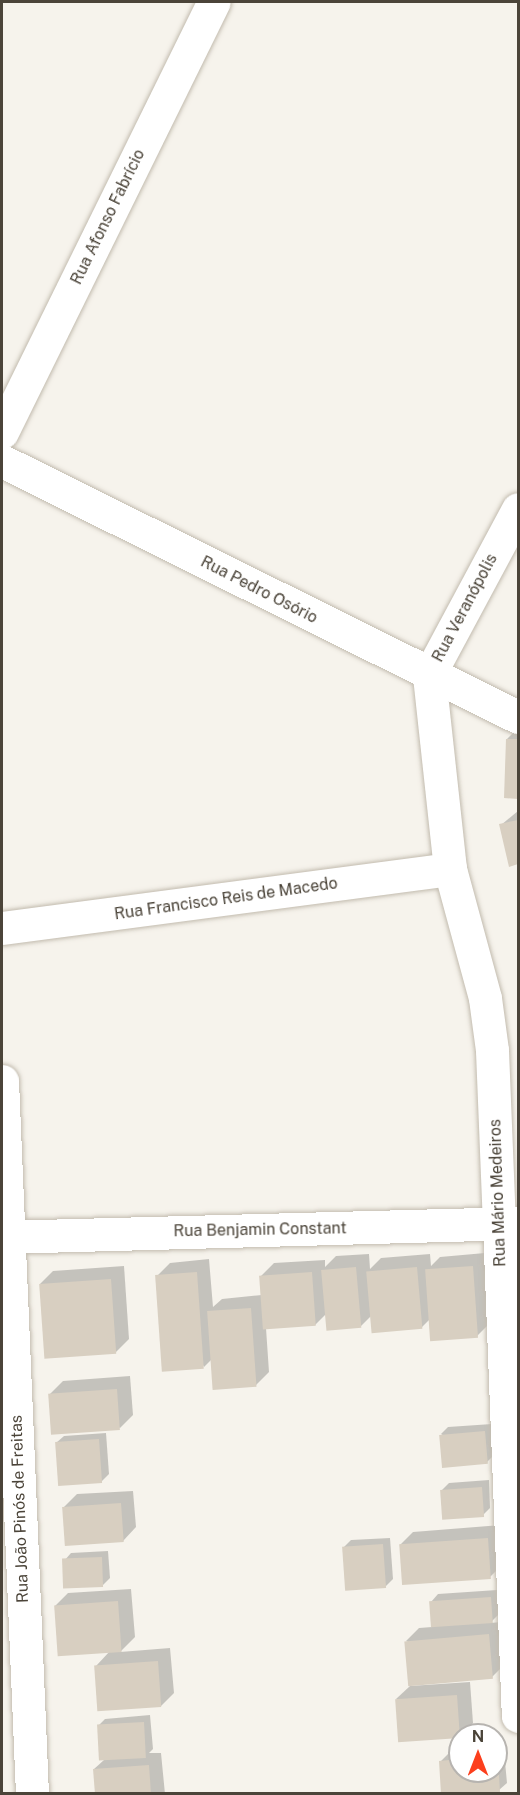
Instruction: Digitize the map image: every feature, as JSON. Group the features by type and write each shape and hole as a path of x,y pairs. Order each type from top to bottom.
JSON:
{"street":[{"name":"Rua Afonso Fabrício","path":"2,432 214,2"},
{"name":"Rua Pedro Osório","path":"2,461 429,675 519,717"},
{"name":"Rua Veranópolis","path":"429,675 519,509"},
{"name":"Rua Mário Medeiros","path":"429,675 450,869 484,998 492,1050 509,1224 519,1716"},
{"name":"Rua Francisco Reis de Macedo","path":"2,928 450,869"},
{"name":"Rua João Pinós de Freitas","path":"2,1081 5,1237 32,1794"},
{"name":"Rua Benjamin Constant","path":"5,1237 509,1224"}],"building":[{"path":"506,739 518,739 518,799 504,798"},
{"path":"518,820 518,864 509,867 499,824"},
{"path":"473,1266 478,1338 430,1341 425,1269"},
{"path":"356,1267 361,1328 326,1331 321,1270"},
{"path":"417,1267 422,1329 372,1333 366,1271"},
{"path":"197,1272 204,1369 162,1372 155,1275"},
{"path":"312,1272 316,1326 263,1330 259,1276"},
{"path":"111,1279 116,1354 44,1359 39,1284"},
{"path":"251,1308 257,1387 213,1390 207,1311"},
{"path":"117,1389 120,1430 51,1435 48,1394"},
{"path":"485,1431 488,1464 442,1468 439,1435"},
{"path":"99,1439 102,1483 58,1486 55,1442"},
{"path":"482,1487 484,1517 442,1520 440,1490"},
{"path":"121,1503 124,1542 65,1546 62,1507"},
{"path":"488,1538 491,1579 402,1585 399,1544"},
{"path":"383,1544 386,1588 345,1591 342,1547"},
{"path":"102,1557 103,1587 63,1588 62,1558"},
{"path":"491,1597 493,1623 431,1627 429,1601"},
{"path":"118,1601 122,1652 58,1656 54,1605"},
{"path":"489,1634 493,1679 408,1686 404,1641"},
{"path":"158,1661 161,1707 97,1711 94,1665"},
{"path":"457,1695 459,1723 448,1723 448,1739 398,1742 395,1699"},
{"path":"144,1722 146,1758 99,1760 97,1724"},
{"path":"448,1760 448,1783 499,1783 500,1792 441,1794 439,1761"},
{"path":"149,1765 151,1794 95,1794 93,1769"}]}
